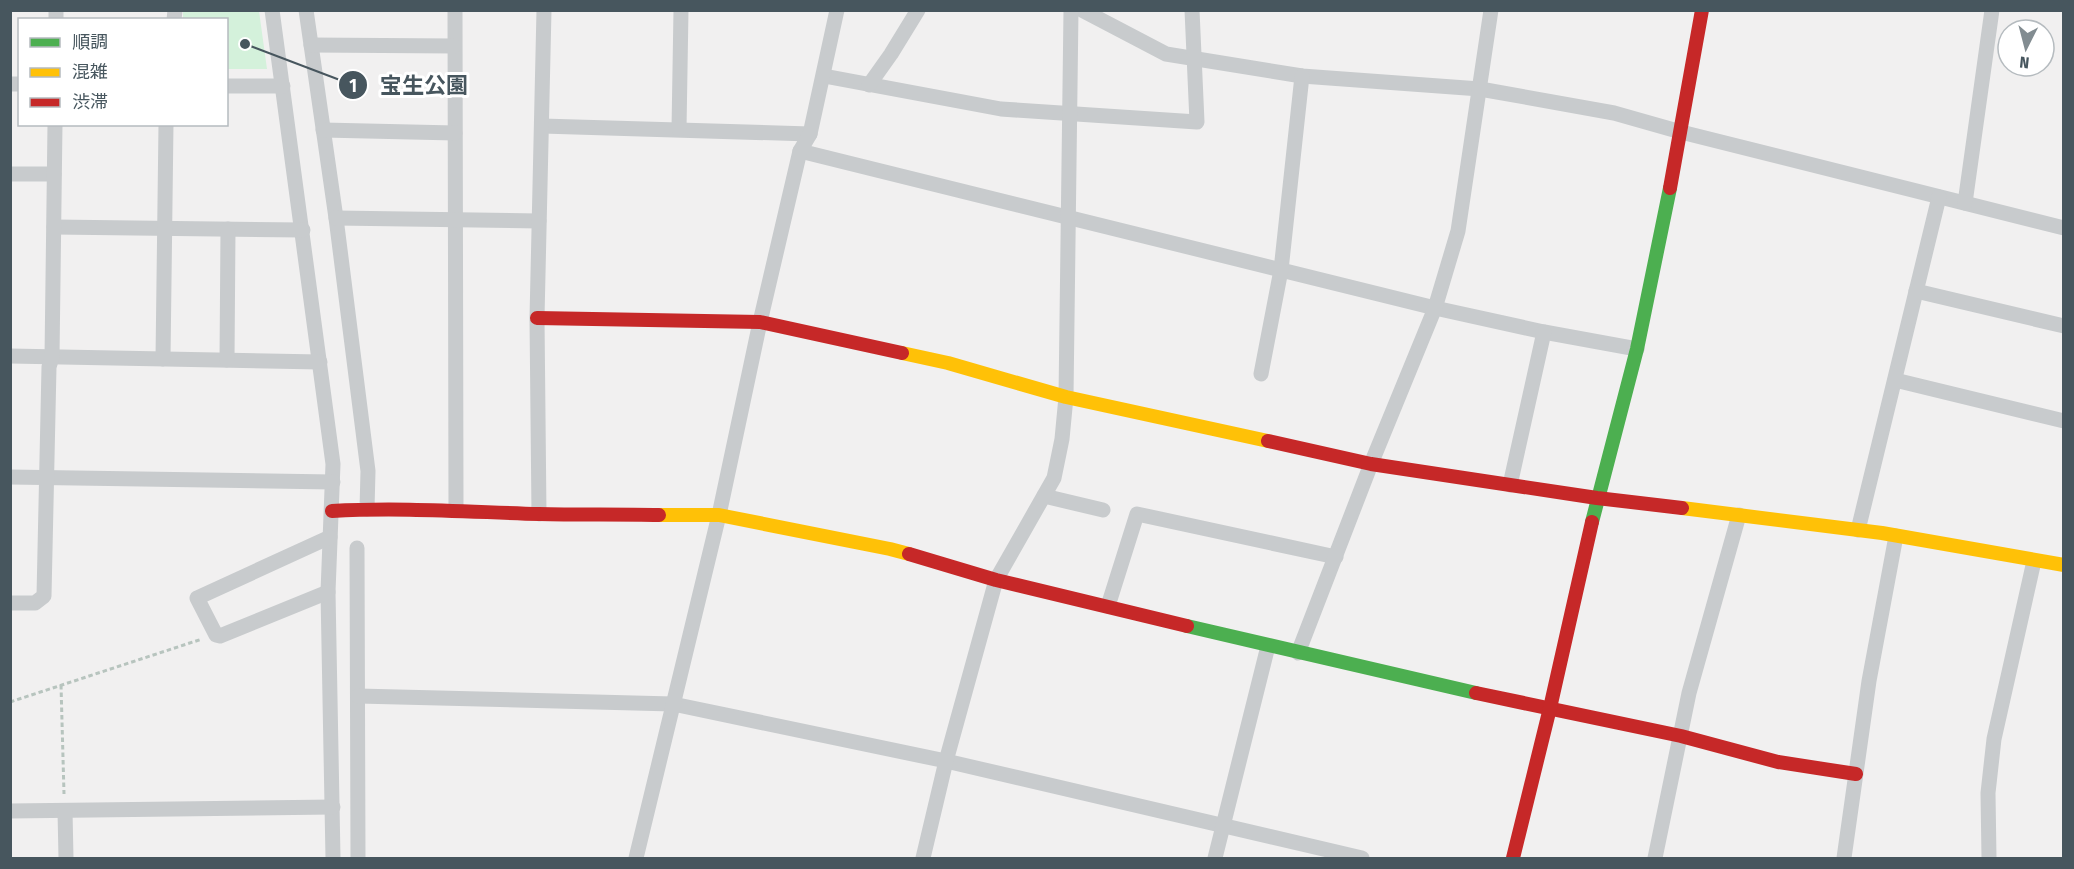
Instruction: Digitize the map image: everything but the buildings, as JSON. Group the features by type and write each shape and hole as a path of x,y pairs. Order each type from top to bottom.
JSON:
{"street":[{"path":"272,10 333,464 328,592 333,858"},
{"path":"306,10 336,218 368,471 367,509"},
{"path":"455,10 456,510"},
{"path":"539,514 537,318 544,10"},
{"path":"679,129 681,10"},
{"path":"636,858 719,515 760,322 800,151 810,134 837,10"},
{"path":"869,85 918,10"},
{"path":"923,858 946,761 996,580 1054,478 1059,457 1066,397 1071,10"},
{"path":"1082,10 1166,54 1302,76 1480,88 1614,113 1681,132 2064,228"},
{"path":"824,76 980,104 1001,110 1197,122 1192,10"},
{"path":"1298,653 1371,464 1435,308 1458,231 1491,10"},
{"path":"1513,858 1550,708 1597,498 1637,349 1681,132 1702,10"},
{"path":"1965,203 1992,10"},
{"path":"311,45 454,46"},
{"path":"1261,374 1281,270 1302,76"},
{"path":"228,86 283,86"},
{"path":"10,603 35,603 44,596 49,368 52,357 55,126"},
{"path":"163,359 166,126"},
{"path":"542,126 810,134"},
{"path":"323,130 455,133"},
{"path":"800,151 1435,308 1544,332 1637,349"},
{"path":"10,174 54,174"},
{"path":"1858,530 1939,197"},
{"path":"336,218 539,221"},
{"path":"54,227 303,230"},
{"path":"227,360 228,229"},
{"path":"1916,291 2064,326"},
{"path":"537,318 760,322 948,363 1066,397 1371,464 1597,498 1858,530 2064,565"},
{"path":"1510,485 1544,332"},
{"path":"10,356 320,362"},
{"path":"1895,380 2064,420"},
{"path":"10,477 333,482"},
{"path":"1044,496 1103,510"},
{"path":"332,511 367,509 539,514 719,515 890,549 996,580 1298,653 1681,736 1778,762 1856,774"},
{"path":"1108,606 1137,514 1335,557"},
{"path":"1655,858 1689,693 1739,515"},
{"path":"1844,858 1869,681 1896,536"},
{"path":"328,592 220,636 216,634 197,598 330,537"},
{"path":"357,548 358,858"},
{"path":"1989,858 1988,793 1994,739 2034,561"},
{"path":"1215,858 1268,646"},
{"path":"358,696 673,704 946,761 1362,858"},
{"path":"10,811 333,807"},
{"path":"65,811 66,858"}],"path":[{"path":"10,702 216,634"},
{"path":"61,685 65,811"}],"green space":[{"path":"183,11 259,11 267,69 228,69 228,18 183,18"}],"traffic: fast":[{"path":"1592,522 1637,349 1670,188"},
{"path":"1187,626 1476,693"}],"traffic: slow":[{"path":"902,353 948,363 1066,397 1268,441"},
{"path":"1682,508 1882,533 2064,565"},
{"path":"659,515 719,515 909,554"}],"traffic: jam":[{"path":"1670,188 1702,10"},
{"path":"537,318 760,322 902,353"},
{"path":"1268,441 1371,464 1597,498 1682,508"},
{"path":"332,511 410,510 659,515"},
{"path":"1513,858 1592,522"},
{"path":"909,554 996,580 1187,626"},
{"path":"1476,693 1681,736 1778,762 1856,774"}],"place":[{"name":"宝生公園","path":"245,44"}]}
